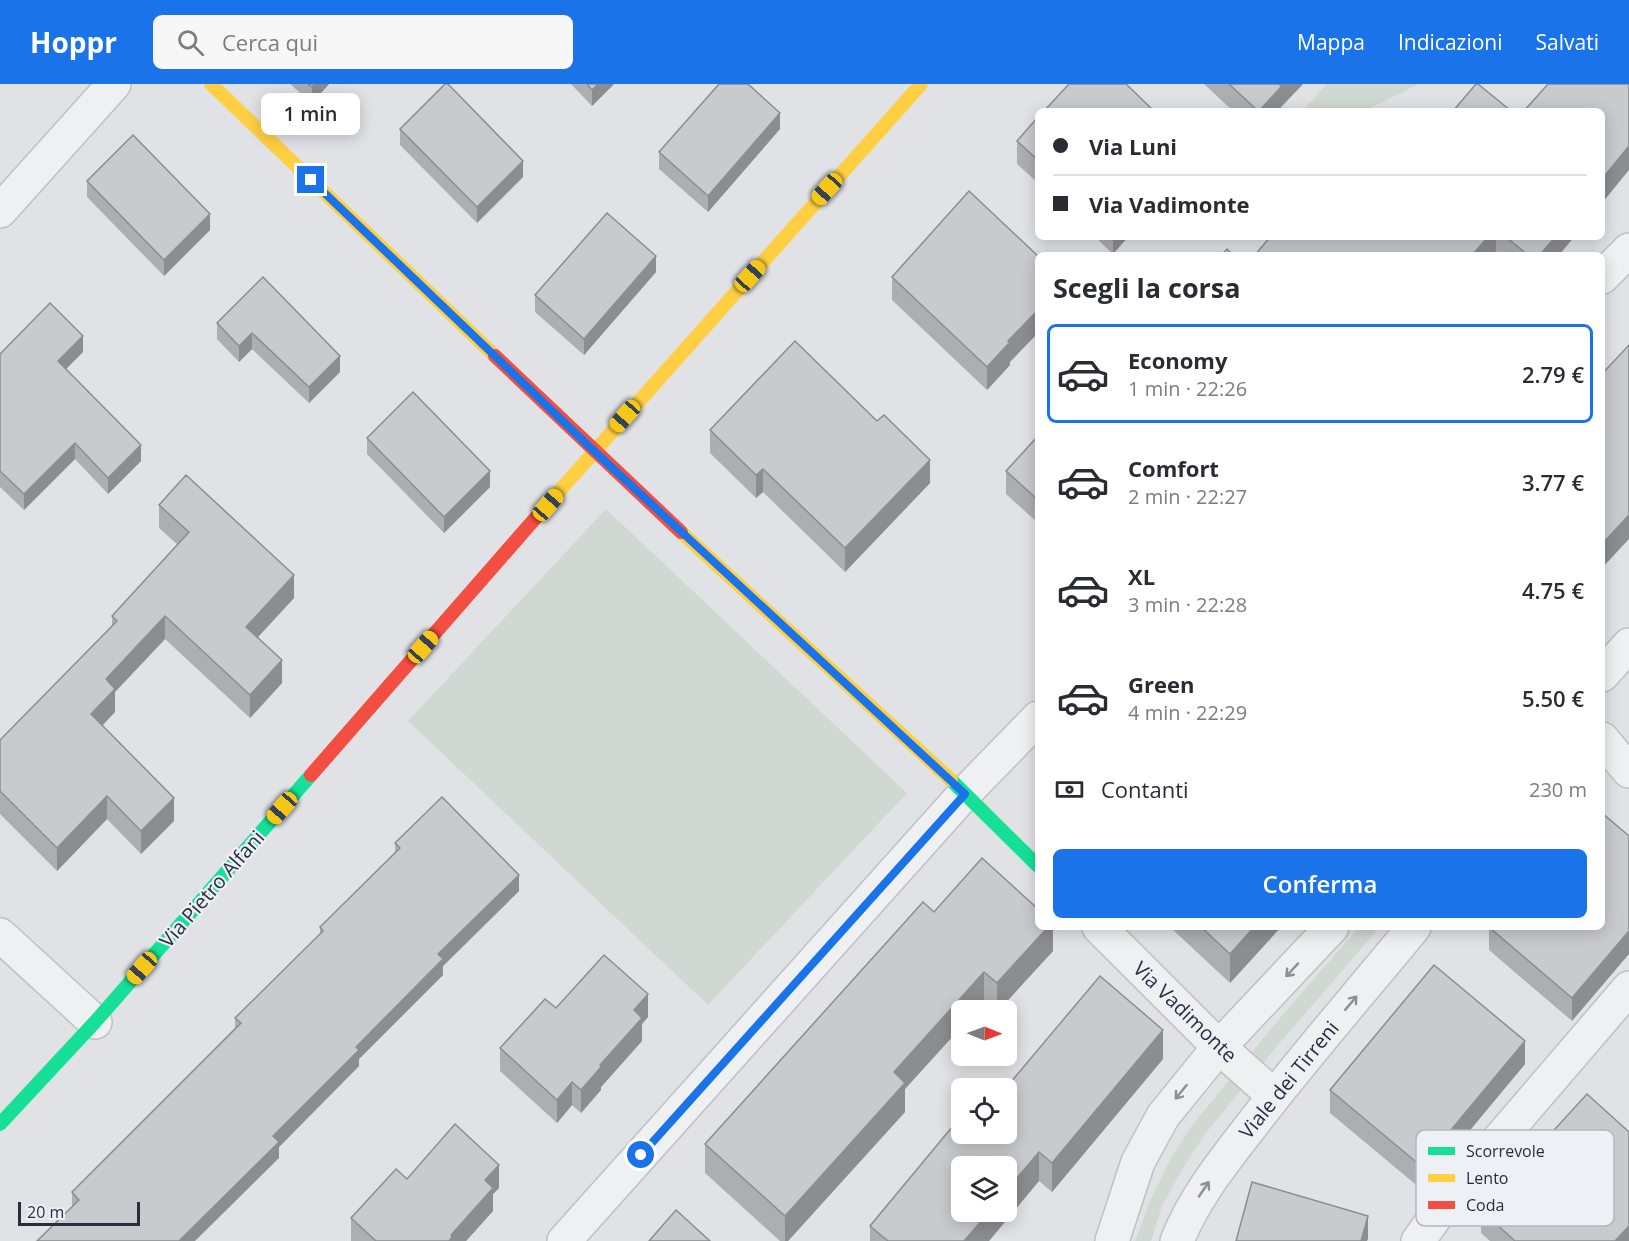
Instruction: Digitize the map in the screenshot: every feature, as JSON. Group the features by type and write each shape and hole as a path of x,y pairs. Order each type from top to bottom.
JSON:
{"street":[{"path":"0,211 114,84"},
{"path":"211,84 594,451 965,794 1035,864"},
{"name":"Via Pietro Alfani","path":"0,1124 95,1022 594,451 921,84"},
{"path":"1605,274 1629,250"},
{"path":"1605,672 1629,645"},
{"path":"564,1241 965,794 1035,721"},
{"path":"1605,743 1629,771"},
{"name":"Via Vadimonte","path":"1102,930 1219,1047 1274,1096"},
{"path":"1112,1241 1128,1189 1149,1140 1178,1096 1219,1047 1329,930"},
{"name":"Viale dei Tirreni","path":"1178,1241 1205,1187 1274,1096 1412,930"},
{"path":"0,935 95,1022"},
{"path":"1507,1130 1629,988"},
{"path":"1418,1241 1429,1226"}],"shaded area":[{"path":"1327,84 1419,84 1370,108 1306,107"},
{"path":"606,509 907,793 708,1005 408,721"},
{"path":"1356,930 1377,930 1205,1134 1162,1206 1151,1241 1135,1241 1150,1201 1170,1160 1190,1128 1274,1025"}],"building":[{"path":"445,84 448,84 523,161 477,207 400,129"},
{"path":"587,84 598,84 592,90"},
{"path":"719,84 748,84 780,113 708,196 659,152"},
{"path":"1069,84 1126,84 1151,108 1047,108"},
{"path":"1229,84 1281,84 1281,87 1262,108 1255,108"},
{"path":"1478,84 1507,108 1456,108"},
{"path":"1548,84 1629,84 1629,146 1605,175 1605,108 1527,108"},
{"path":"1035,120 1035,157 1017,141"},
{"path":"133,135 210,214 164,260 87,181"},
{"path":"969,191 1035,253 1035,313 987,367 892,277"},
{"path":"607,213 656,256 584,339 535,295"},
{"path":"1268,240 1485,240 1475,252 1258,252"},
{"path":"1510,240 1552,240 1542,252 1524,252"},
{"path":"263,277 340,356 309,387 252,333 239,346 217,323"},
{"path":"50,303 83,336 58,361 141,445 108,478 75,443 24,494 0,471 0,354"},
{"path":"795,341 877,421 884,415 930,460 845,548 763,469 756,475 710,430"},
{"path":"1629,345 1629,515 1605,541 1605,371"},
{"path":"413,392 490,471 444,517 367,438"},
{"path":"1035,439 1035,497 1006,471"},
{"path":"186,475 294,575 246,627 282,660 250,695 165,616 106,679 115,689 91,714 174,798 141,831 107,796 57,848 0,791 0,740 117,621 112,616 189,532 159,505"},
{"path":"442,797 519,875 438,954 443,959 356,1047 359,1050 273,1136 279,1142 179,1241 37,1241 79,1200 72,1192 241,1023 235,1018 323,931 320,927 400,848 395,843"},
{"path":"1605,816 1629,836 1629,931 1572,998 1493,930 1605,930"},
{"path":"982,858 1035,906 1035,930 1045,930 997,983 984,972 959,1000 951,1000 951,1009 894,1072 905,1083 785,1216 705,1144 923,902 934,912"},
{"path":"1204,930 1251,930 1230,954"},
{"path":"604,955 648,994 634,1010 642,1018 581,1090 572,1082 557,1100 500,1048 545,999 556,1008"},
{"path":"1434,965 1525,1041 1451,1130 1416,1130 1416,1162 1330,1090"},
{"path":"1100,976 1163,1030 1052,1163 1039,1152 1017,1178 1017,1156 951,1156 951,1222 980,1222 964,1241 888,1241 870,1226 951,1128 951,1144 1017,1144 1017,1078 1014,1078"},
{"path":"1587,1094 1629,1132 1629,1226 1615,1241 1515,1241 1499,1226 1614,1226 1614,1130 1554,1130"},
{"path":"455,1124 499,1165 485,1180 493,1188 451,1235 449,1241 376,1241 351,1218 396,1169 407,1179"},
{"path":"1252,1182 1368,1216 1361,1241 1236,1241"},
{"path":"676,1210 710,1241 649,1241"}],"traffic: fast":[{"path":"0,1124 95,1022 311,775"},
{"path":"951,780 1035,863"}],"traffic: slow":[{"path":"211,84 495,356"},
{"path":"539,514 921,84"},
{"path":"681,532 951,780"}],"traffic: jam":[{"path":"495,356 681,532"},
{"path":"311,775 539,514"}],"route":[{"path":"311,180 594,451 965,794 641,1155"}]}
